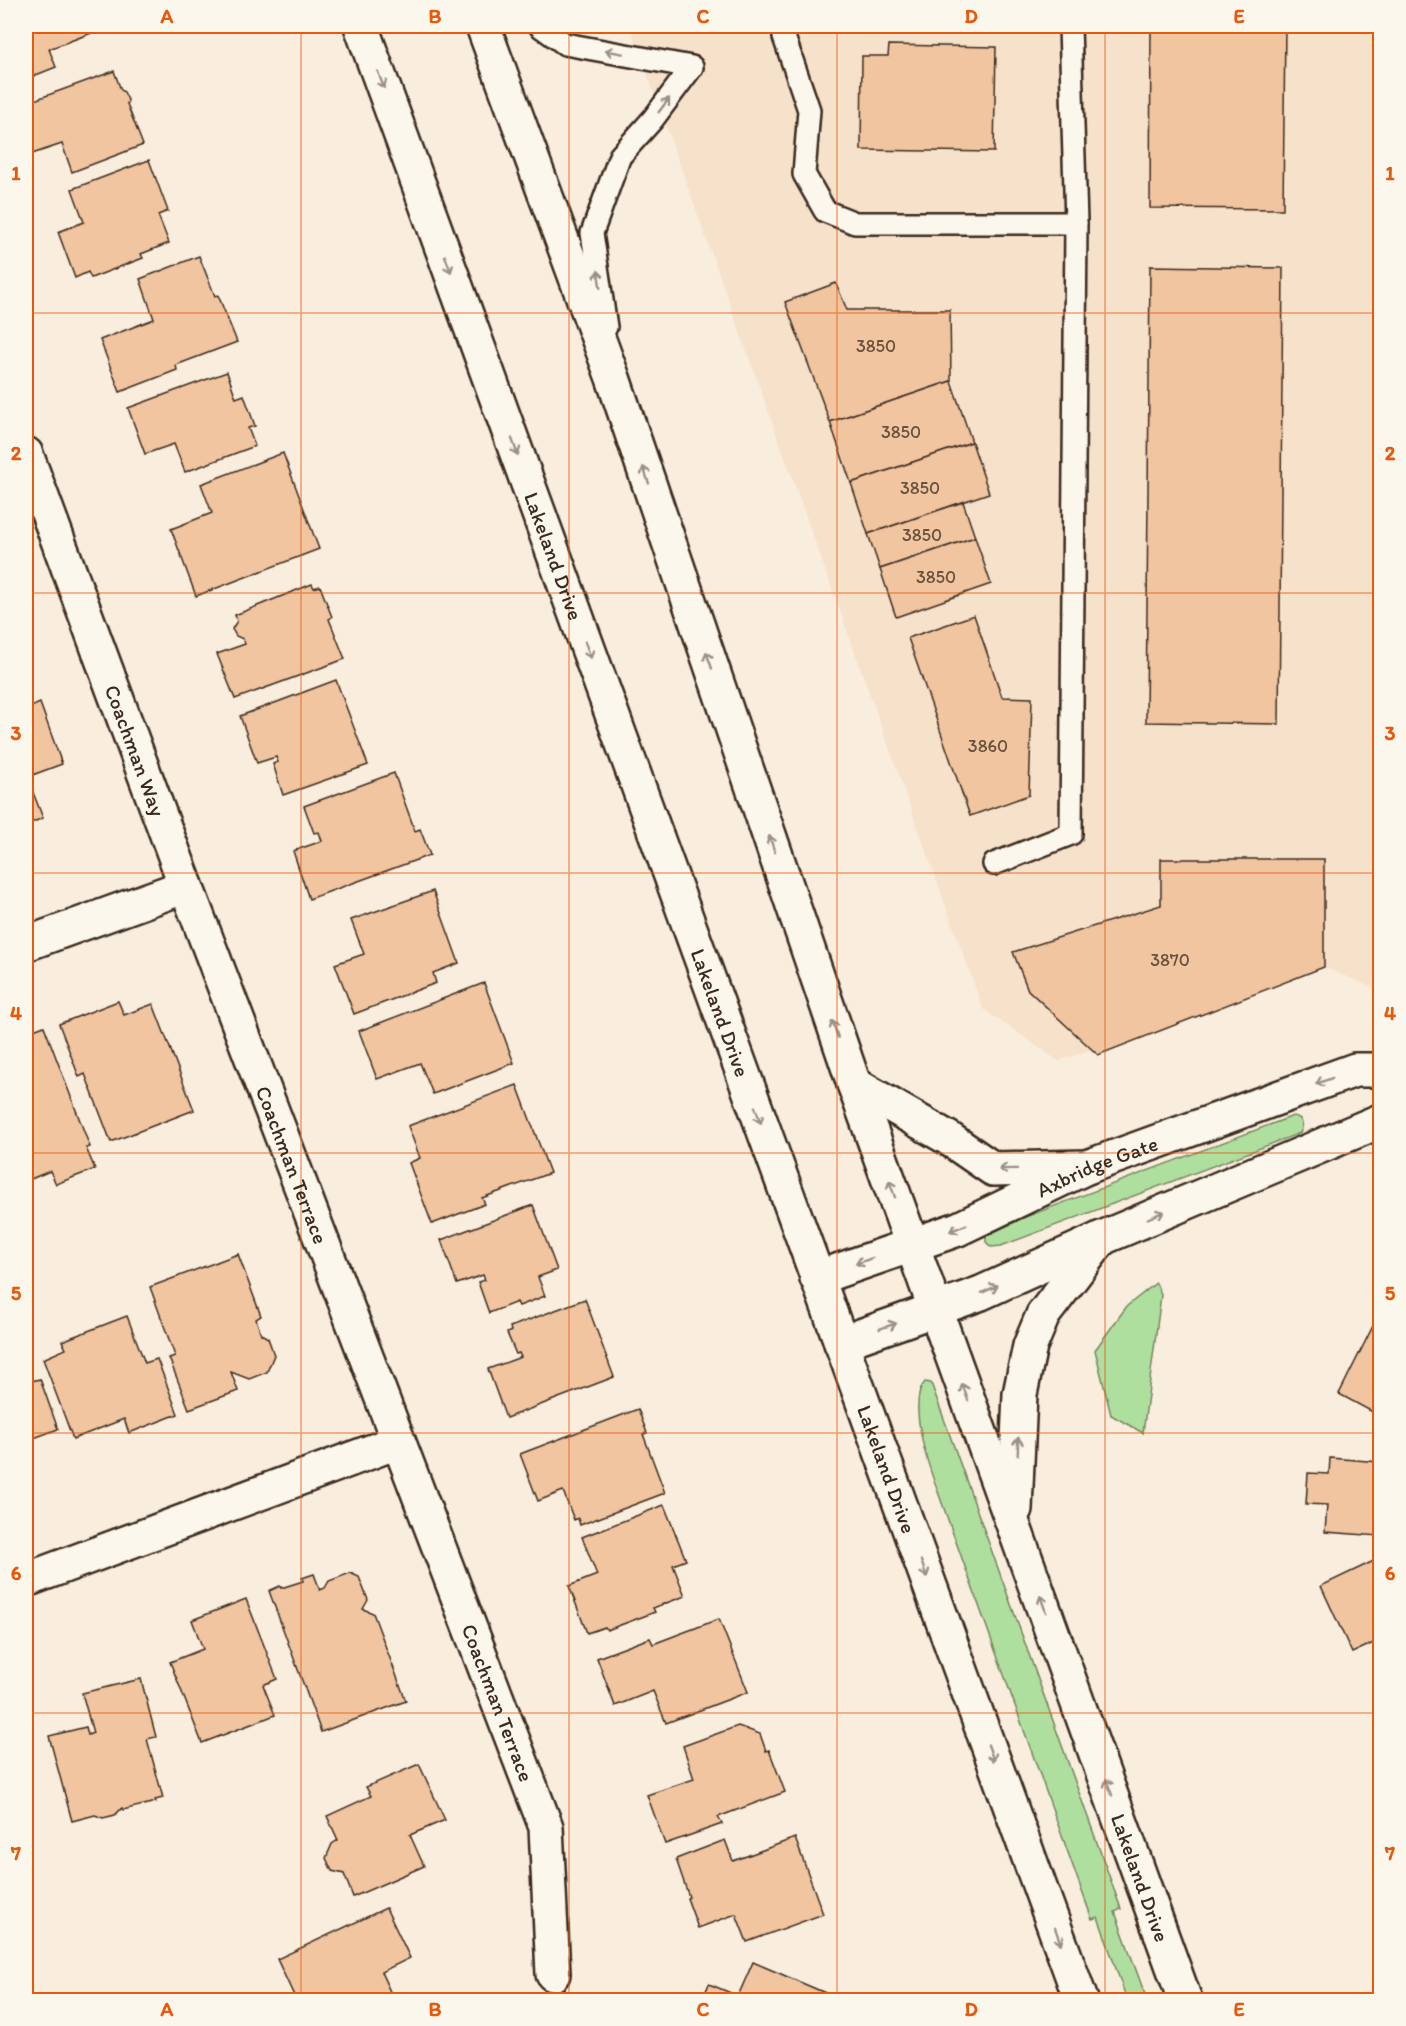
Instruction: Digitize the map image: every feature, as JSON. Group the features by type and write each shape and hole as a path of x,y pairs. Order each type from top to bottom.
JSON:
{"main road":[{"name":"Lakeland Drive","path":"361,26 1081,2001"},
{"name":"Lakeland Drive","path":"483,26 613,378 854,1084 1185,2001"},
{"name":"Coachman Way","path":"26,454 186,886"},
{"path":"26,944 186,886"},
{"name":"Coachman Terrace","path":"186,886 546,1827 553,1974"},
{"name":"Axbridge Gate","path":"817,1278 958,1229 1087,1167 1355,1070 1380,1070"},
{"path":"854,1084 948,1138 993,1169 1087,1167"},
{"path":"841,1343 981,1293 1102,1238 1380,1121"},
{"path":"1014,1526 1020,1394 1030,1346 1043,1315 1102,1238"},
{"path":"26,1580 397,1442"}],"lane":[{"path":"540,26 565,44 692,67 653,119 620,156 592,233 613,378"},
{"path":"784,26 784,37 809,110 804,174 825,211 855,223 1076,223"},
{"path":"994,864 1071,834 1076,223 1070,26"}],"shaded area":[{"path":"630,26 1380,26 1378,990 1324,967 1059,1061 983,1009"}],"green space":[{"path":"1293,1116 1302,1122 1300,1133 1001,1246 991,1247 986,1242 986,1235 991,1230"},
{"path":"1156,1283 1161,1295 1143,1433 1111,1415 1095,1350 1127,1306"},
{"path":"925,1382 931,1383 1121,1909 1115,1912 1147,2000 1127,2000 1098,1917 1092,1919 933,1478 923,1444 918,1415 920,1390"}],"building":[{"path":"26,26 91,26 94,32 49,49 56,67 26,79"},
{"path":"1151,26 1285,26 1283,209 1150,208"},
{"path":"889,45 996,47 994,152 861,150 862,56 888,56"},
{"path":"114,71 121,90 128,100 127,104 143,145 72,172 62,144 32,154 26,138 26,103"},
{"path":"149,160 168,211 158,215 169,243 141,254 143,258 91,278 88,272 75,278 58,232 84,222 72,189"},
{"path":"199,256 237,342 176,365 177,370 120,392 100,340 154,319 140,279"},
{"path":"1150,266 1283,268 1279,724 1146,722"},
{"path":"836,283 847,310 950,310 951,381 830,422 785,302"},
{"path":"227,372 236,398 244,395 255,426 248,428 255,446 185,472 174,444 145,454 128,408"},
{"path":"951,381 972,442 851,483 830,422"},
{"path":"972,442 989,493 868,534 851,483"},
{"path":"283,453 319,549 196,596 171,529 212,513 201,484"},
{"path":"963,502 975,537 880,569 868,534"},
{"path":"975,537 991,584 896,617 880,569"},
{"path":"312,584 314,588 320,586 332,617 329,619 345,659 235,699 217,654 245,644 232,629 237,621 235,615"},
{"path":"974,615 1002,697 1032,698 1029,795 970,816 908,638"},
{"path":"336,680 368,765 283,795 273,764 278,762 276,757 257,763 240,716"},
{"path":"40,703 62,764 27,777 43,818 26,825 26,709"},
{"path":"394,773 415,831 420,829 430,855 309,899 293,851 322,841 319,832 314,833 304,806"},
{"path":"1161,859 1324,859 1324,967 1098,1055 1028,990 1013,952 1161,905"},
{"path":"433,891 459,963 433,973 436,983 354,1014 335,964 364,954 351,920"},
{"path":"484,983 514,1063 433,1094 420,1063 377,1079 359,1031"},
{"path":"118,1001 124,1015 153,1004 194,1110 111,1142 85,1074 79,1077 59,1024"},
{"path":"44,1026 90,1147 86,1148 95,1169 56,1184 50,1171 26,1181 26,1033"},
{"path":"517,1085 550,1173 482,1198 485,1204 432,1224 409,1163 420,1158 408,1126"},
{"path":"533,1205 557,1270 538,1277 545,1296 519,1306 517,1302 489,1313 478,1282 485,1280 483,1275 457,1284 441,1240"},
{"path":"238,1254 261,1316 256,1319 261,1334 268,1338 274,1355 267,1372 249,1379 231,1372 238,1391 189,1409 169,1358 175,1356 150,1287"},
{"path":"585,1299 614,1377 506,1418 488,1369 521,1357 519,1353 516,1354 507,1333 511,1331 510,1327"},
{"path":"127,1316 145,1363 157,1359 178,1414 129,1433 124,1419 73,1439 43,1359 66,1349 62,1341"},
{"path":"1373,1326 1380,1330 1380,1416 1339,1394"},
{"path":"26,1367 31,1381 40,1379 58,1429 26,1441"},
{"path":"638,1409 647,1433 643,1434 665,1493 580,1525 578,1518 574,1520 563,1491 538,1501 520,1454"},
{"path":"1330,1458 1380,1462 1380,1536 1325,1532 1327,1505 1306,1504 1308,1473 1329,1474"},
{"path":"664,1505 686,1560 673,1565 685,1596 653,1608 655,1612 607,1630 605,1627 587,1633 569,1586 597,1575 582,1537"},
{"path":"1380,1558 1380,1640 1352,1653 1321,1586"},
{"path":"350,1573 359,1577 368,1600 363,1609 373,1613 406,1701 321,1732 269,1591 303,1581 302,1578 314,1574 320,1590 325,1588 329,1581"},
{"path":"246,1599 277,1679 263,1685 275,1715 202,1743 170,1662 203,1649 192,1620"},
{"path":"719,1619 748,1692 666,1723 653,1691 615,1706 597,1658 650,1638 653,1644"},
{"path":"141,1679 156,1737 147,1739 163,1798 155,1800 156,1802 123,1810 122,1808 115,1815 103,1818 95,1815 72,1821 49,1736 86,1727 88,1735 93,1733 82,1693"},
{"path":"738,1726 760,1734 766,1751 769,1750 785,1792 718,1817 722,1824 665,1844 647,1795 694,1779 683,1746"},
{"path":"419,1764 445,1820 410,1835 424,1866 353,1897 344,1874 332,1871 326,1858 332,1844 338,1840 327,1816 371,1796 366,1787"},
{"path":"795,1838 823,1914 747,1942 736,1914 698,1928 676,1859 725,1840 733,1861"},
{"path":"386,1908 410,1958 381,1972 394,2000 296,2000 277,1959"},
{"path":"753,1962 837,1998 836,2000 702,2000 709,1984 738,1996"}]}
